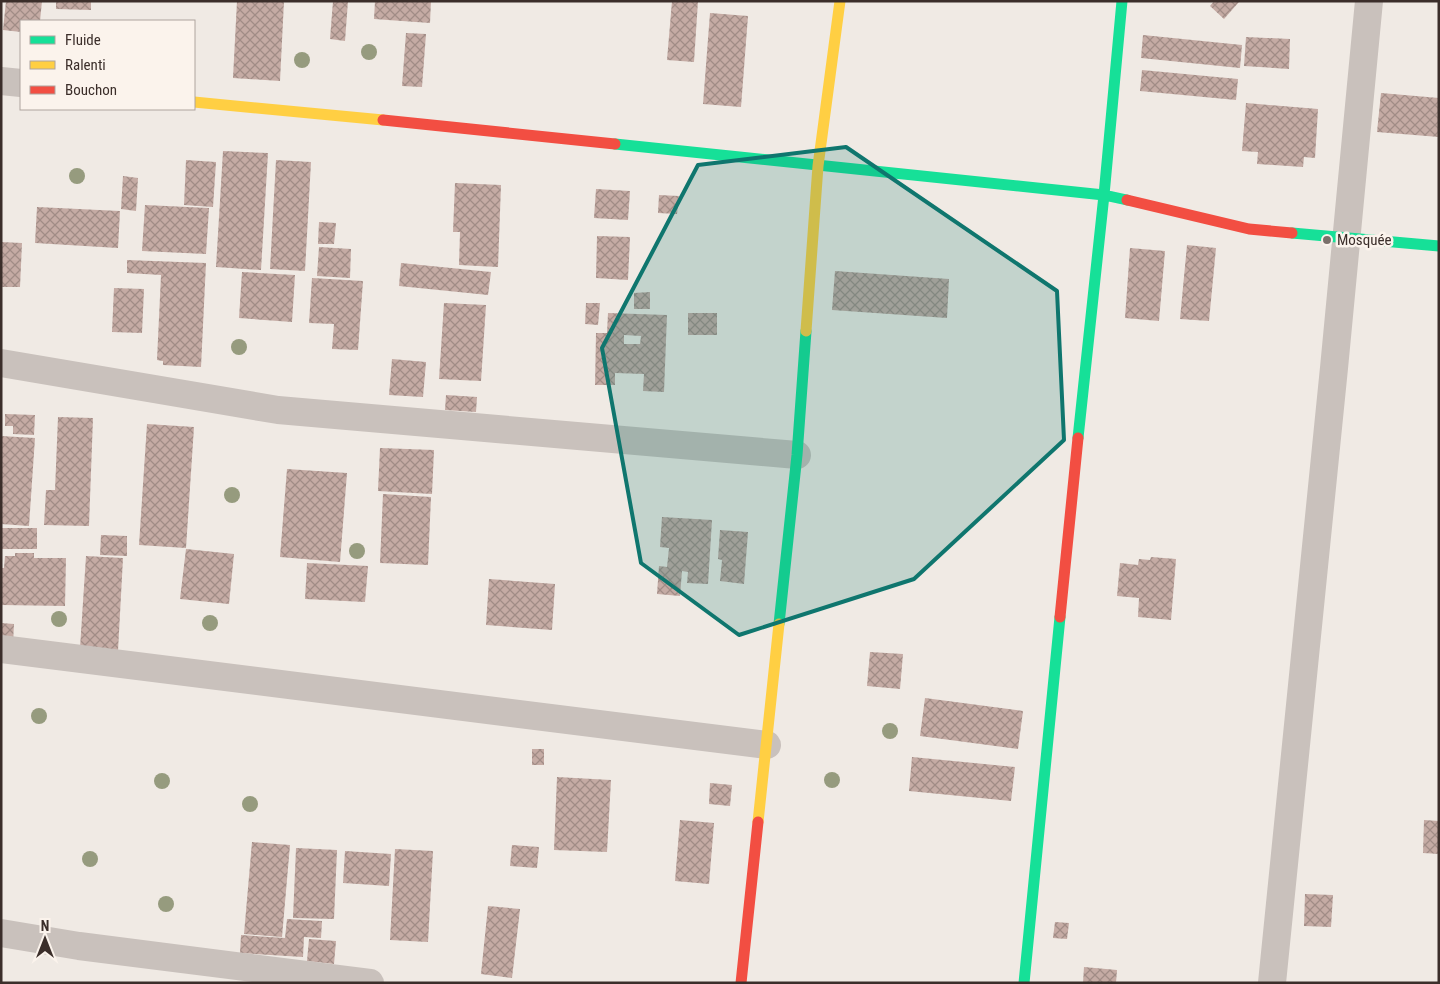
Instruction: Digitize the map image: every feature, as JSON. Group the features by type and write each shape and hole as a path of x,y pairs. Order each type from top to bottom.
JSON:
{"street":[{"path":"741,983 797,455 818,166 840,1"},
{"path":"1024,983 1122,1"},
{"path":"1272,983 1369,1"},
{"path":"1,81 20,83"},
{"path":"195,102 1104,195 1249,228 1439,246"},
{"path":"1,363 278,410 797,455"},
{"path":"1,649 767,745"},
{"path":"1,933 79,946 370,983"}],"highlighted area":[{"path":"846,147 1057,291 1064,440 914,579 739,635 641,563 602,348 698,165"}],"building":[{"path":"6,1 42,1 40,20 20,20 20,32 3,30"},
{"path":"56,1 91,1 91,10 56,9"},
{"path":"237,1 284,1 280,81 233,78"},
{"path":"333,1 348,1 345,41 330,39"},
{"path":"375,1 431,1 430,23 374,19"},
{"path":"672,1 698,1 694,62 667,60"},
{"path":"1214,1 1239,2 1224,19 1210,6"},
{"path":"710,13 748,16 741,107 703,104"},
{"path":"406,33 426,34 422,87 402,86"},
{"path":"1143,35 1242,45 1240,68 1141,58"},
{"path":"1246,37 1290,39 1289,69 1244,66"},
{"path":"1142,70 1238,79 1236,100 1140,91"},
{"path":"1381,93 1439,98 1439,137 1377,132"},
{"path":"1246,103 1318,109 1315,158 1304,157 1303,167 1257,164 1258,152 1242,151"},
{"path":"223,151 268,153 261,270 216,267"},
{"path":"186,160 216,162 213,207 184,205"},
{"path":"276,160 311,162 305,271 270,269"},
{"path":"123,176 138,178 136,211 121,209"},
{"path":"455,183 501,185 498,267 459,265 460,232 453,232"},
{"path":"596,189 630,191 628,220 594,218"},
{"path":"659,195 679,196 677,214 658,213"},
{"path":"145,205 209,208 206,254 142,251"},
{"path":"37,207 120,211 118,248 35,243"},
{"path":"319,222 336,223 334,244 318,244"},
{"path":"597,236 630,237 628,280 596,278"},
{"path":"1,242 22,243 20,287 1,287"},
{"path":"1187,245 1216,248 1209,321 1180,319"},
{"path":"319,247 351,249 350,278 317,276"},
{"path":"1130,248 1165,251 1159,321 1125,318"},
{"path":"127,260 206,263 201,367 163,365 163,361 157,360 161,275 127,273"},
{"path":"401,263 491,272 488,295 399,286"},
{"path":"835,271 949,279 947,318 832,310"},
{"path":"242,272 295,275 292,322 239,318"},
{"path":"312,278 363,281 358,350 332,349 334,324 309,323"},
{"path":"114,288 144,289 142,333 112,332"},
{"path":"650,292 650,309 634,309 634,293"},
{"path":"444,303 486,305 481,381 439,379"},
{"path":"586,303 600,303 598,325 585,324"},
{"path":"608,313 667,315 664,392 643,391 644,374 615,373 615,385 595,385 596,333 607,333","holes":["624,335 641,336 640,344 624,344"]},
{"path":"688,313 717,313 717,335 688,335"},
{"path":"392,359 426,362 423,397 389,395"},
{"path":"446,395 477,397 476,412 445,410"},
{"path":"5,414 35,415 34,435 13,434 13,426 5,426"},
{"path":"58,417 93,418 89,526 44,525 46,490 55,490"},
{"path":"147,424 194,427 186,548 139,545"},
{"path":"1,436 35,438 29,526 1,524"},
{"path":"380,448 434,450 432,494 378,491"},
{"path":"287,469 347,473 340,562 280,557"},
{"path":"383,494 431,497 428,565 380,563"},
{"path":"662,517 712,520 708,584 687,583 688,572 682,571 680,596 657,594 659,566 667,567 669,548 660,547"},
{"path":"1,528 37,528 37,549 1,549"},
{"path":"720,530 748,532 744,584 720,581 722,560 718,559"},
{"path":"101,535 127,536 127,556 100,555"},
{"path":"186,549 234,554 229,604 180,599"},
{"path":"15,553 34,553 34,558 66,558 65,606 2,605 1,568 4,568 5,556 15,556"},
{"path":"86,556 123,558 118,651 80,648"},
{"path":"1151,557 1176,559 1171,620 1138,617 1139,598 1117,596 1120,563 1138,565 1139,559 1150,560"},
{"path":"307,563 368,566 365,602 305,599"},
{"path":"489,579 555,584 552,630 486,625"},
{"path":"1,623 14,624 13,643 1,643"},
{"path":"870,652 903,654 900,689 867,686"},
{"path":"925,698 1023,711 1018,749 920,736"},
{"path":"532,749 544,749 544,765 532,765"},
{"path":"912,757 1015,767 1011,801 909,791"},
{"path":"557,777 611,780 607,852 554,850"},
{"path":"710,783 732,785 730,806 709,804"},
{"path":"680,820 714,823 709,884 675,881"},
{"path":"1424,820 1439,821 1439,854 1423,853"},
{"path":"252,842 290,845 282,937 244,934"},
{"path":"512,845 539,847 537,868 510,866"},
{"path":"296,848 337,850 334,919 293,918"},
{"path":"395,849 433,851 428,942 390,940"},
{"path":"345,851 391,854 389,886 343,883"},
{"path":"1305,894 1333,895 1331,927 1304,926"},
{"path":"488,906 520,909 512,978 481,974"},
{"path":"287,919 322,921 321,938 304,937 303,957 240,953 241,935 285,938"},
{"path":"1055,922 1069,923 1067,939 1053,938"},
{"path":"309,939 336,941 334,964 307,961"},
{"path":"1084,967 1117,970 1116,983 1083,983"}],"traffic: fast":[{"path":"1078,438 1104,195 1122,1"},
{"path":"615,144 1104,195 1127,200"},
{"path":"1292,233 1439,246"},
{"path":"779,624 797,455 806,331"},
{"path":"1024,983 1060,617"}],"traffic: slow":[{"path":"806,331 818,166 840,1"},
{"path":"195,102 383,120"},
{"path":"758,822 779,624"}],"traffic: jam":[{"path":"383,120 615,144"},
{"path":"1127,200 1249,229 1292,233"},
{"path":"1060,617 1078,438"},
{"path":"741,983 758,822"}],"place":[{"name":"Mosquée","path":"1327,240"}]}
